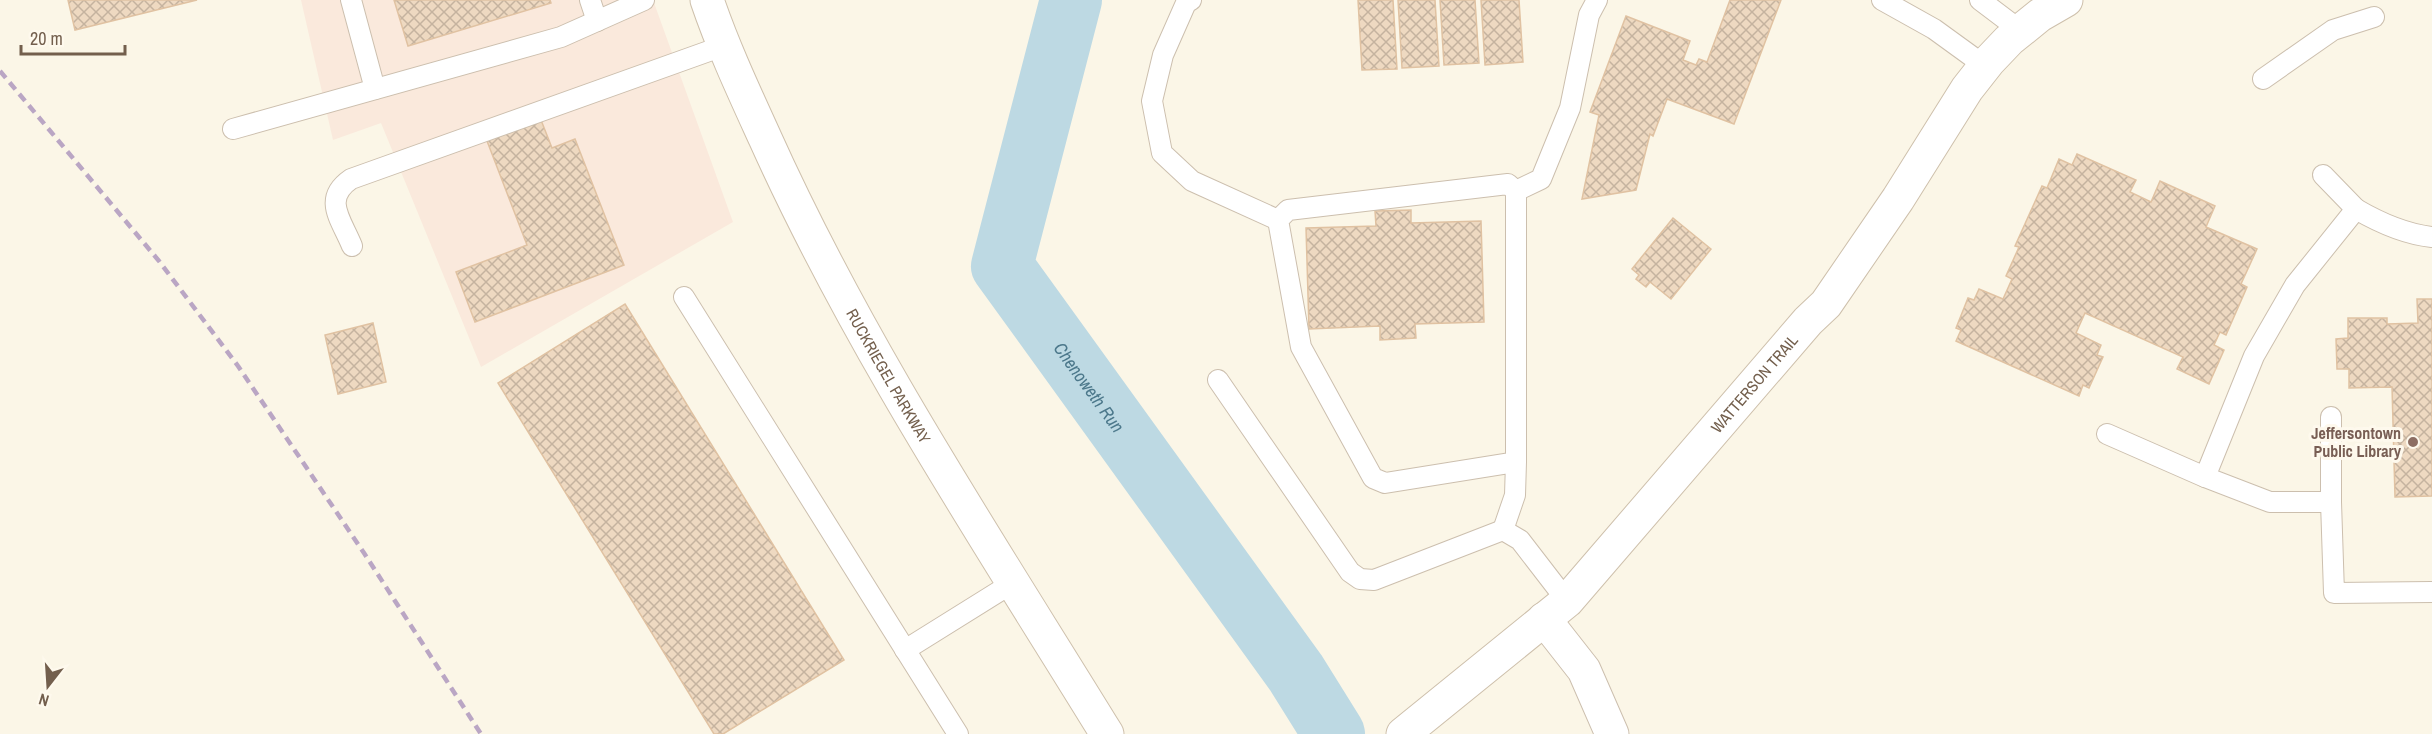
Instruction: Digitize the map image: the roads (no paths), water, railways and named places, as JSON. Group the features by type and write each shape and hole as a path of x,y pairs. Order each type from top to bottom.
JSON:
{"main road":[{"name":"RUCKRIEGEL PARKWAY","path":"709,0 723,46 803,223 869,344 1107,734"},
{"name":"WATTERSON TRAIL","path":"1409,730 1556,610 1808,321 1826,304 1985,66 2021,31 2066,0"},
{"path":"1556,610 1612,734"}],"lane":[{"path":"351,0 375,89"},
{"path":"590,0 597,21"},
{"path":"233,129 561,37 644,0"},
{"path":"1191,0 1186,3 1163,55 1152,101 1162,153 1192,181 1278,220"},
{"path":"1516,192 1541,179 1570,108 1589,15 1597,0"},
{"path":"1882,0 1934,29 1985,66"},
{"path":"1980,0 2021,31"},
{"path":"2262,79 2333,30 2373,17"},
{"path":"352,246 334,203 339,187 351,179 723,46"},
{"path":"2323,175 2355,209 2382,223 2415,235 2432,237"},
{"path":"1218,380 1350,572 1360,579 1374,580 1503,530 1515,495 1516,192 1508,184 1288,210 1278,220"},
{"path":"2205,477 2254,356 2295,285 2355,209"},
{"path":"1278,220 1301,347 1373,477 1385,483 1516,462"},
{"path":"684,297 958,734"},
{"path":"2331,417 2334,593 2432,592"},
{"path":"2107,434 2205,477 2270,501 2331,502"},
{"path":"1503,530 1520,540 1556,610"},
{"path":"905,650 1014,582"}],"waterway":[{"name":"Chenoweth Run","path":"1071,0 1002,266 1296,673 1334,734"}],"railway":[{"path":"0,71 159,261 238,366 364,553 481,734"}],"place":[{"name":"Jeffersontown Public Library","path":"2413,442"}]}
